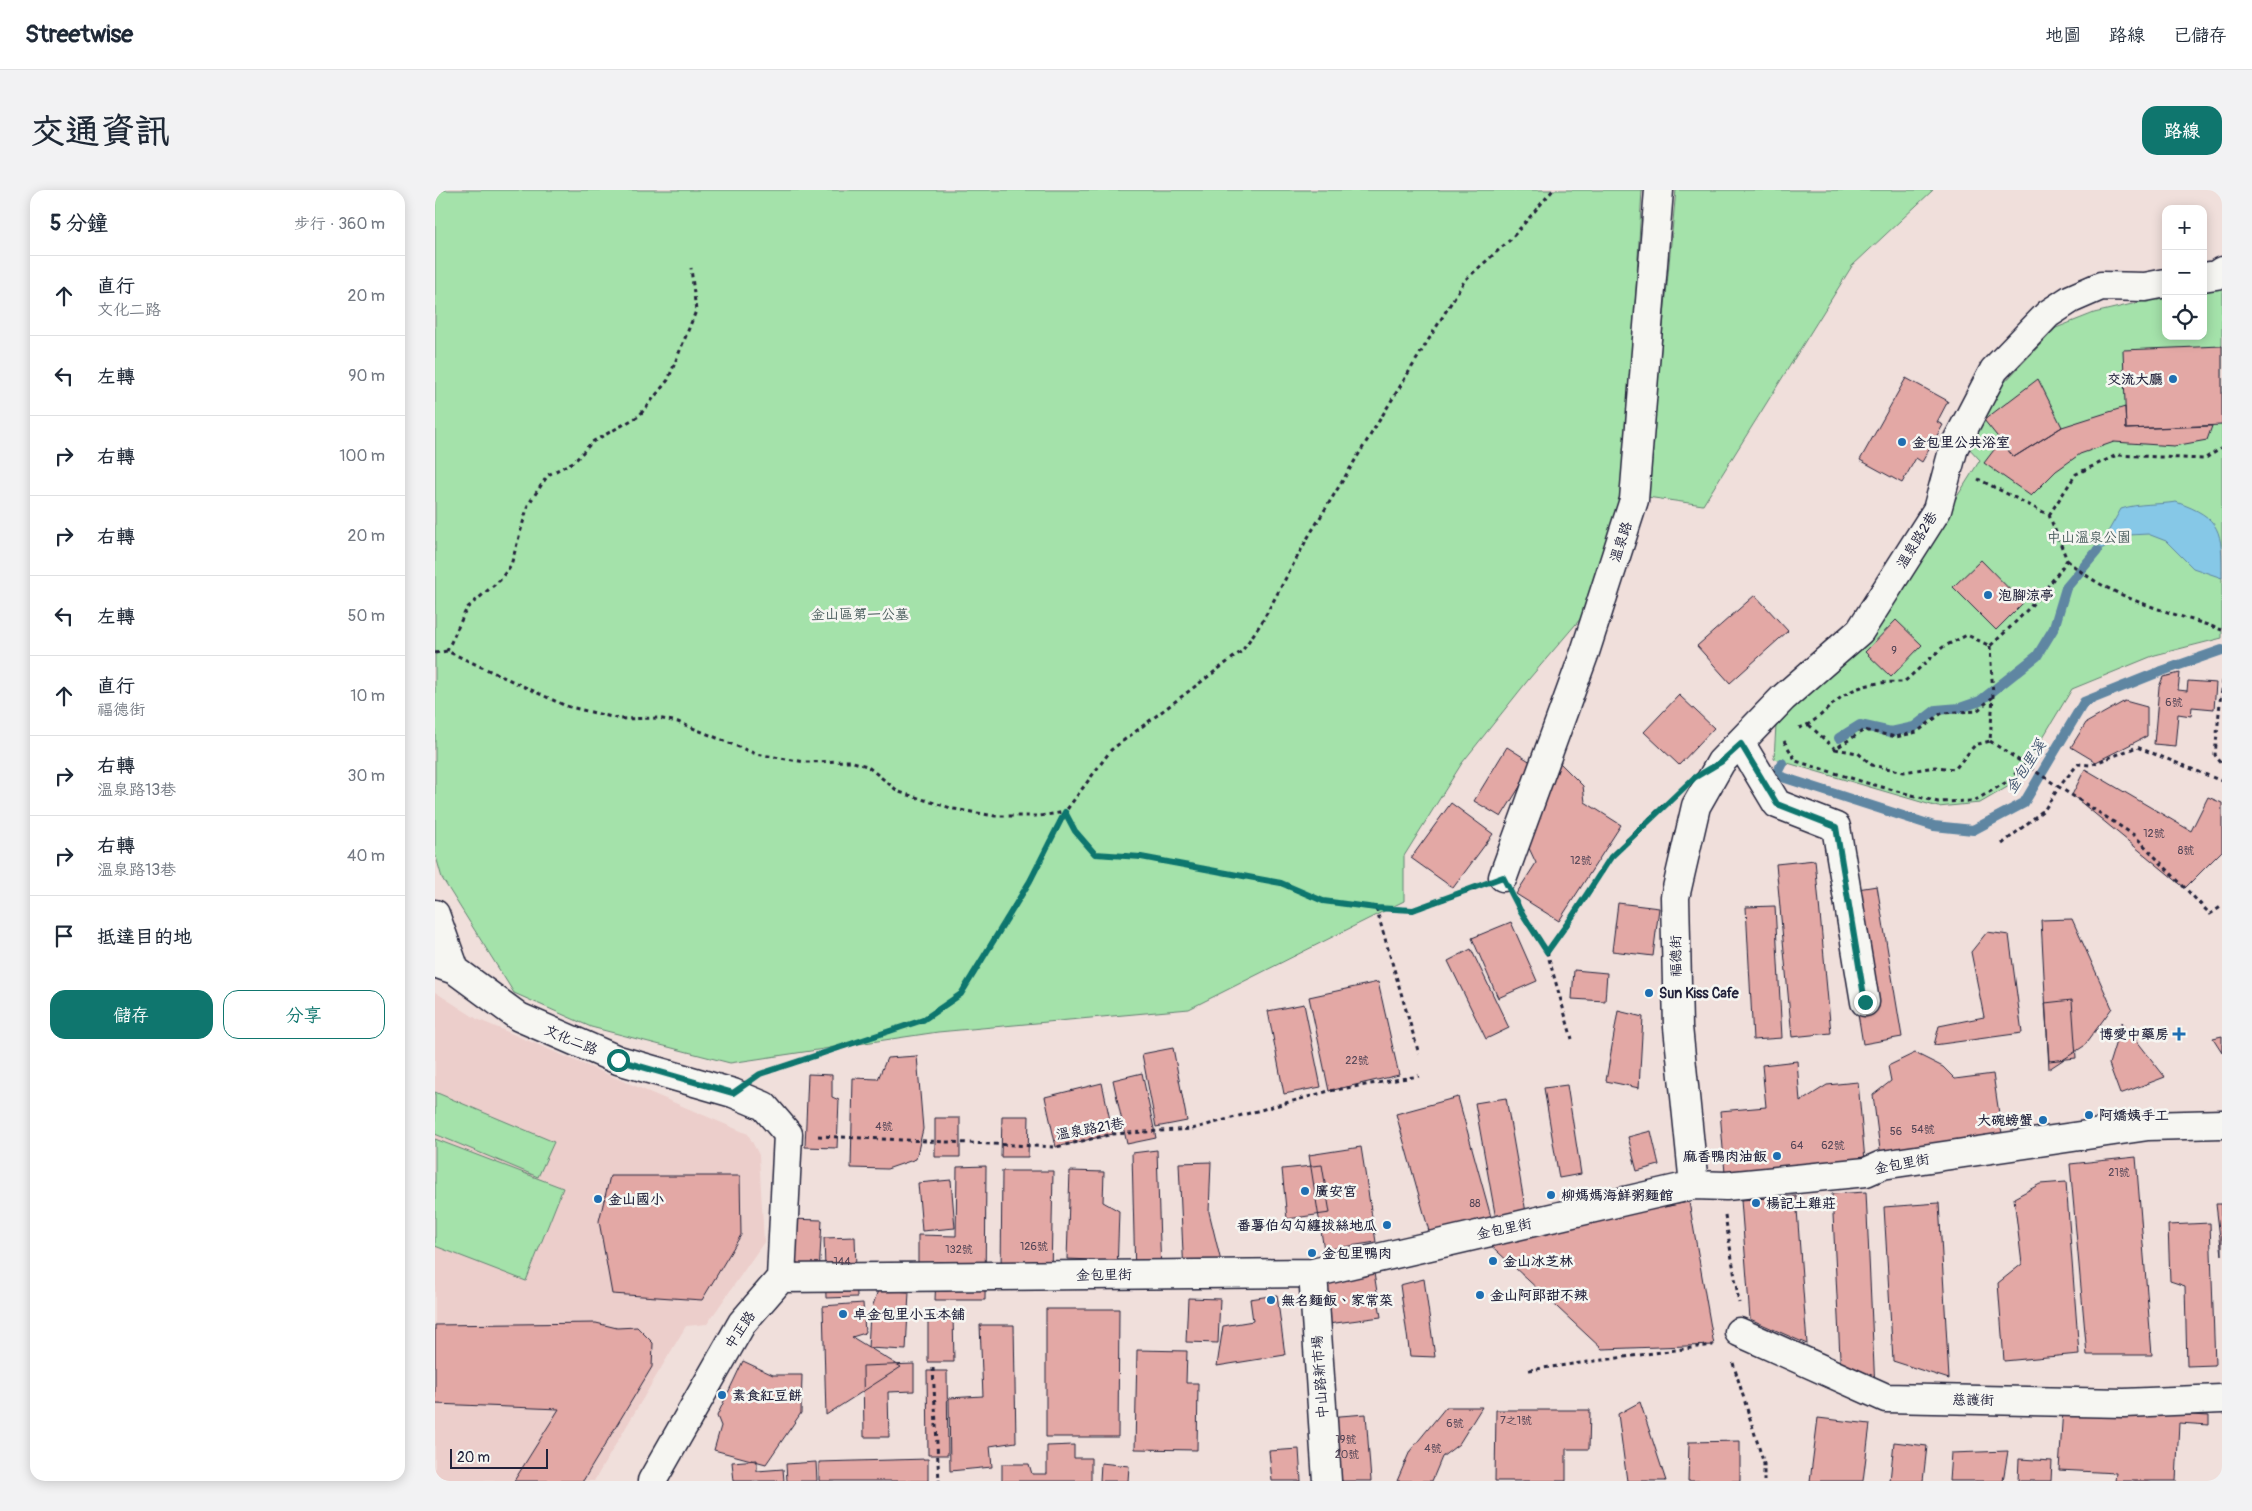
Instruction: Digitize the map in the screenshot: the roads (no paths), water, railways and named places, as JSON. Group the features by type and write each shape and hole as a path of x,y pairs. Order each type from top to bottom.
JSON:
{"street":[{"name":"溫泉路","path":"1503,877 1585,652 1634,500 1659,190"},
{"path":"2207,276 2216,275 2222,271"},
{"name":"溫泉路2巷","path":"1741,744 1783,698 1860,631 1937,510 1951,465 1954,447 1994,370 2048,314 2071,299 2101,286 2145,287 2162,284"},
{"path":"1741,744 1777,804 1836,827 1865,1002"},
{"name":"福德街","path":"1694,1185 1677,1027 1675,897 1696,806 1721,762 1741,744"},
{"path":"435,914 445,966"},
{"name":"文化二路","path":"445,966 519,1017 618,1060 733,1093 764,1106 788,1134 781,1278"},
{"name":"金包里街","path":"781,1278 1313,1273 1694,1185 1727,1186 1866,1172 1883,1165 2149,1126 2222,1124"},
{"name":"中山路新市場","path":"1313,1273 1327,1481"},
{"name":"中正路","path":"652,1481 742,1323 781,1278"},
{"name":"慈護街","path":"1730,1339 1886,1398 2124,1403 2222,1399"}],"water":[{"path":"2176,502 2203,514 2216,528 2220,538 2222,578 2193,568 2166,541 2148,534 2129,535 2097,551 2121,509"}],"waterway":[{"path":"1839,738 1860,725 1891,732 1914,727 1936,710 1960,708 1980,701 2037,656 2054,628 2066,588 2097,551"},
{"name":"金包里溪","path":"1782,763 1776,775 1934,826 1973,830 2024,803 2084,702 2159,672 2222,650"}],"place":[{"name":"交流大廳","path":"2173,379"},
{"name":"金包里公共浴室","path":"1902,442"},
{"name":"泡腳涼亭","path":"1988,595"},
{"name":"Sun Kiss Cafe","path":"1649,993"},
{"name":"博愛中藥房","path":"2179,1034"},
{"name":"阿嬌姨手工","path":"2089,1115"},
{"name":"大碗螃蟹","path":"2043,1120"},
{"name":"麻香鴨肉油飯","path":"1777,1156"},
{"name":"廣安宮","path":"1305,1191"},
{"name":"柳媽媽海鮮粥麵館","path":"1551,1195"},
{"name":"金山國小","path":"598,1199"},
{"name":"楊記土雞莊","path":"1756,1203"},
{"name":"番薯伯勾勾纏拔絲地瓜","path":"1387,1225"},
{"name":"金包里鴨肉","path":"1312,1253"},
{"name":"金山冰芝林","path":"1493,1261"},
{"name":"金山阿郎甜不辣","path":"1480,1295"},
{"name":"無名麵飯、家常菜","path":"1271,1300"},
{"name":"卓金包里小玉本舖","path":"843,1314"},
{"name":"素食紅豆餅","path":"722,1395"}],"park label":[{"name":"中山溫泉公園","path":"2089,537"},
{"name":"金山區第一公墓","path":"860,614"}]}
